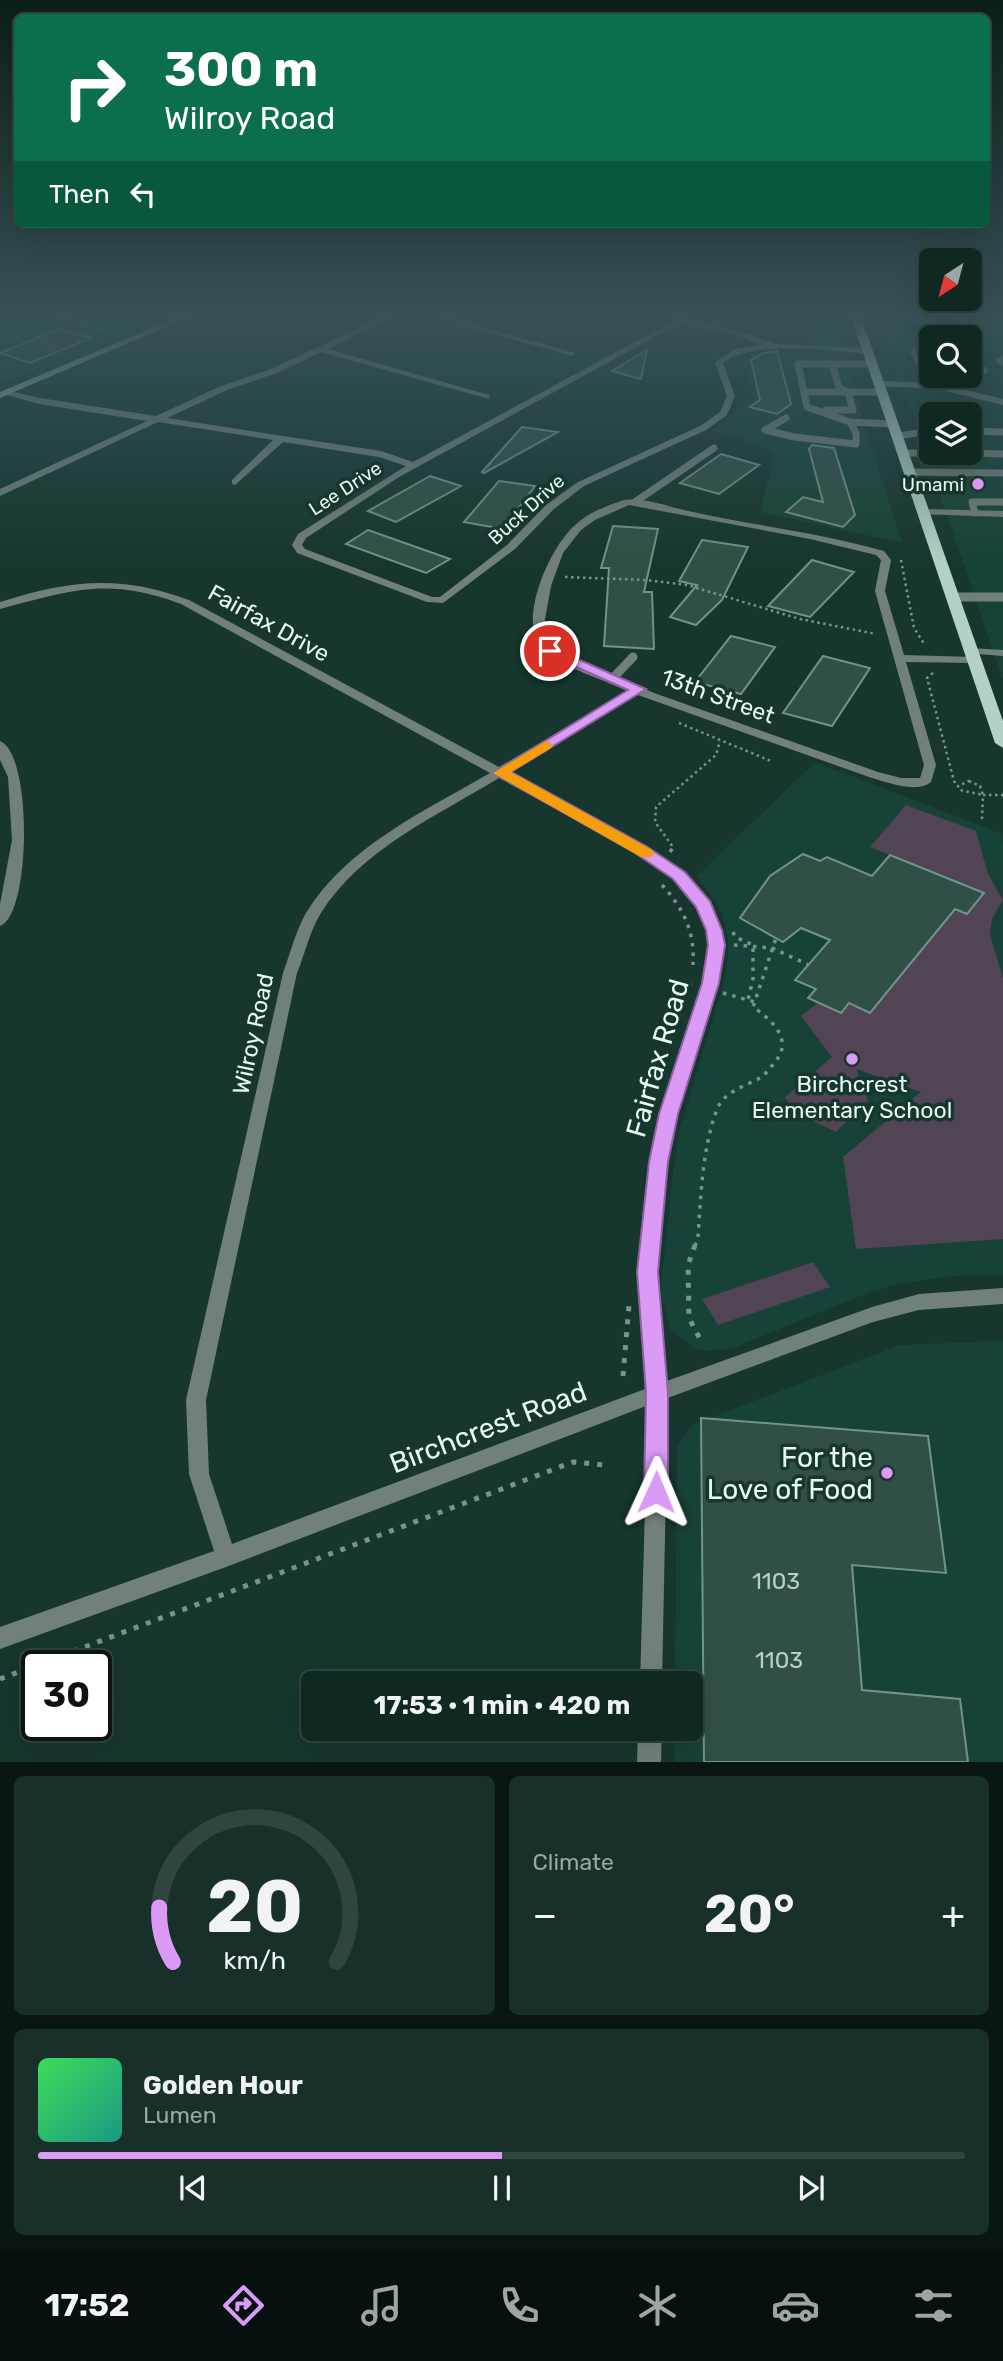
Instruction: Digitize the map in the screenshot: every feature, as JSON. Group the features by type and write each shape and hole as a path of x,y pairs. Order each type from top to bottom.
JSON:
{"main road":[{"path":"885,399 1003,743"}],"street":[{"path":"31,399 381,454 414,465"},
{"path":"0,493 200,399"},
{"name":"Lee Drive","path":"339,566 301,551 297,545 302,536 414,465 534,399"},
{"name":"Buck Drive","path":"339,566 431,600 443,600 511,547 550,507 582,484 703,428 724,412 730,399"},
{"path":"235,482 281,438"},
{"path":"546,577 554,556 579,526 608,508 635,502 763,526 880,553 886,560 880,591 899,659 1003,653"},
{"path":"924,512 1003,514"},
{"name":"13th Street","path":"546,577 539,640 550,651 639,689 788,744 873,774 915,784 926,782 930,765 899,659"},
{"name":"Fairfax Drive","path":"0,606 40,592 72,585 109,583 146,587 185,601 500,773"},
{"name":"Wilroy Road","path":"226,1557 199,1474 197,1400 296,952 322,900 358,861 395,835 639,689"},
{"path":"0,745 14,777 19,840 10,897 0,921"},
{"name":"Fairfax Road","path":"500,773 640,849 679,876 704,905 717,945 710,983 669,1114 659,1162 648,1272 657,1393 651,1671"},
{"name":"Birchcrest Road","path":"0,1638 226,1557 657,1393 900,1307 947,1298 1003,1296"},
{"path":"649,1762 650,1741"}],"lane":[{"path":"806,399 807,407 850,422 895,430 919,431"},
{"path":"816,410 853,410 850,399"},
{"path":"786,418 765,430 794,437 856,444 856,433 850,422"},
{"path":"982,431 1003,432"},
{"path":"635,502 715,448"},
{"path":"903,453 919,453"},
{"path":"982,453 1003,454"},
{"path":"910,471 1003,473"},
{"path":"975,513 972,502 1003,502"},
{"path":"951,597 1003,597"},
{"path":"612,678 632,657"}],"path":[{"path":"546,577 665,582 727,595 852,632 892,636"},
{"path":"670,718 771,761"},
{"path":"668,855 673,847 656,822 656,807 716,755 720,741"},
{"path":"982,819 985,800 981,785 975,781 958,786 960,790 974,795 1003,795"},
{"path":"700,1339 689,1318 688,1265 698,1237 703,1167 718,1106 730,1093 763,1076 780,1056 783,1040 772,1020 753,1007 776,938"},
{"path":"717,945 772,948 808,965"},
{"path":"0,1679 573,1462 606,1465"}],"shaded area":[{"path":"750,399 857,399 902,543 760,512 775,452 712,431"},
{"path":"907,399 1003,399 1003,680 930,465 982,465 982,402 919,402 919,434"},
{"name":"Birchcrest Elementary School","path":"815,762 1000,833 1003,842 1003,1275 962,1275 901,1283 870,1292 733,1348 709,1351 695,1349 671,1330 662,1300 662,1276 680,1128 723,985 728,959 728,938 720,908 697,876"},
{"path":"906,805 976,831 988,874 1003,900 992,919 990,935 1003,978 1003,1239 856,1249 843,1157 921,1092 856,1069 868,1100 836,1132 795,1112 785,1097 832,1057 801,1016 819,1002 841,1013 849,1003 871,1013 955,909 984,893 870,847"},
{"path":"813,1262 830,1287 718,1325 702,1299"},
{"path":"1003,1341 1003,1762 674,1762 674,1741 703,1741 703,1671 675,1671 677,1447 692,1425 900,1345"}],"building":[{"path":"790,399 791,404 777,414 750,407 760,400"},
{"path":"522,427 558,432 482,472"},
{"path":"812,445 834,448 855,515 843,527 786,512 803,497 823,502 809,449"},
{"path":"721,454 759,465 719,494 680,483"},
{"path":"430,476 461,486 396,522 368,511"},
{"path":"499,481 535,486 503,529 464,522"},
{"path":"613,526 658,529 644,592 652,592 654,649 604,646 609,568 601,568"},
{"path":"368,530 450,559 426,573 346,544"},
{"path":"702,540 748,547 722,600 696,625 670,617 697,585 679,581"},
{"path":"812,560 854,572 810,617 768,606"},
{"path":"731,636 775,647 741,694 695,682"},
{"path":"823,656 870,668 832,726 783,713"},
{"path":"803,854 820,861 827,857 872,876 890,855 984,893 967,914 955,909 870,1013 849,1003 841,1013 808,998 816,989 795,980 830,940 801,928 783,942 740,918 770,876"},
{"path":"701,1418 928,1436 946,1573 852,1565 862,1690 960,1699 968,1762 704,1762"}],"slow traffic":[{"path":"546,745 500,773 646,853"}],"place":[{"name":"Umami","path":"978,484"},
{"name":"Birchcrest Elementary School","path":"852,1059"},
{"name":"For the Love of Food","path":"887,1473"}],"route":[{"path":"550,651 639,689 500,773 640,849 679,876 704,905 717,945 716,961 669,1114 659,1162 648,1272 651,1341 657,1393 656,1492"}]}
